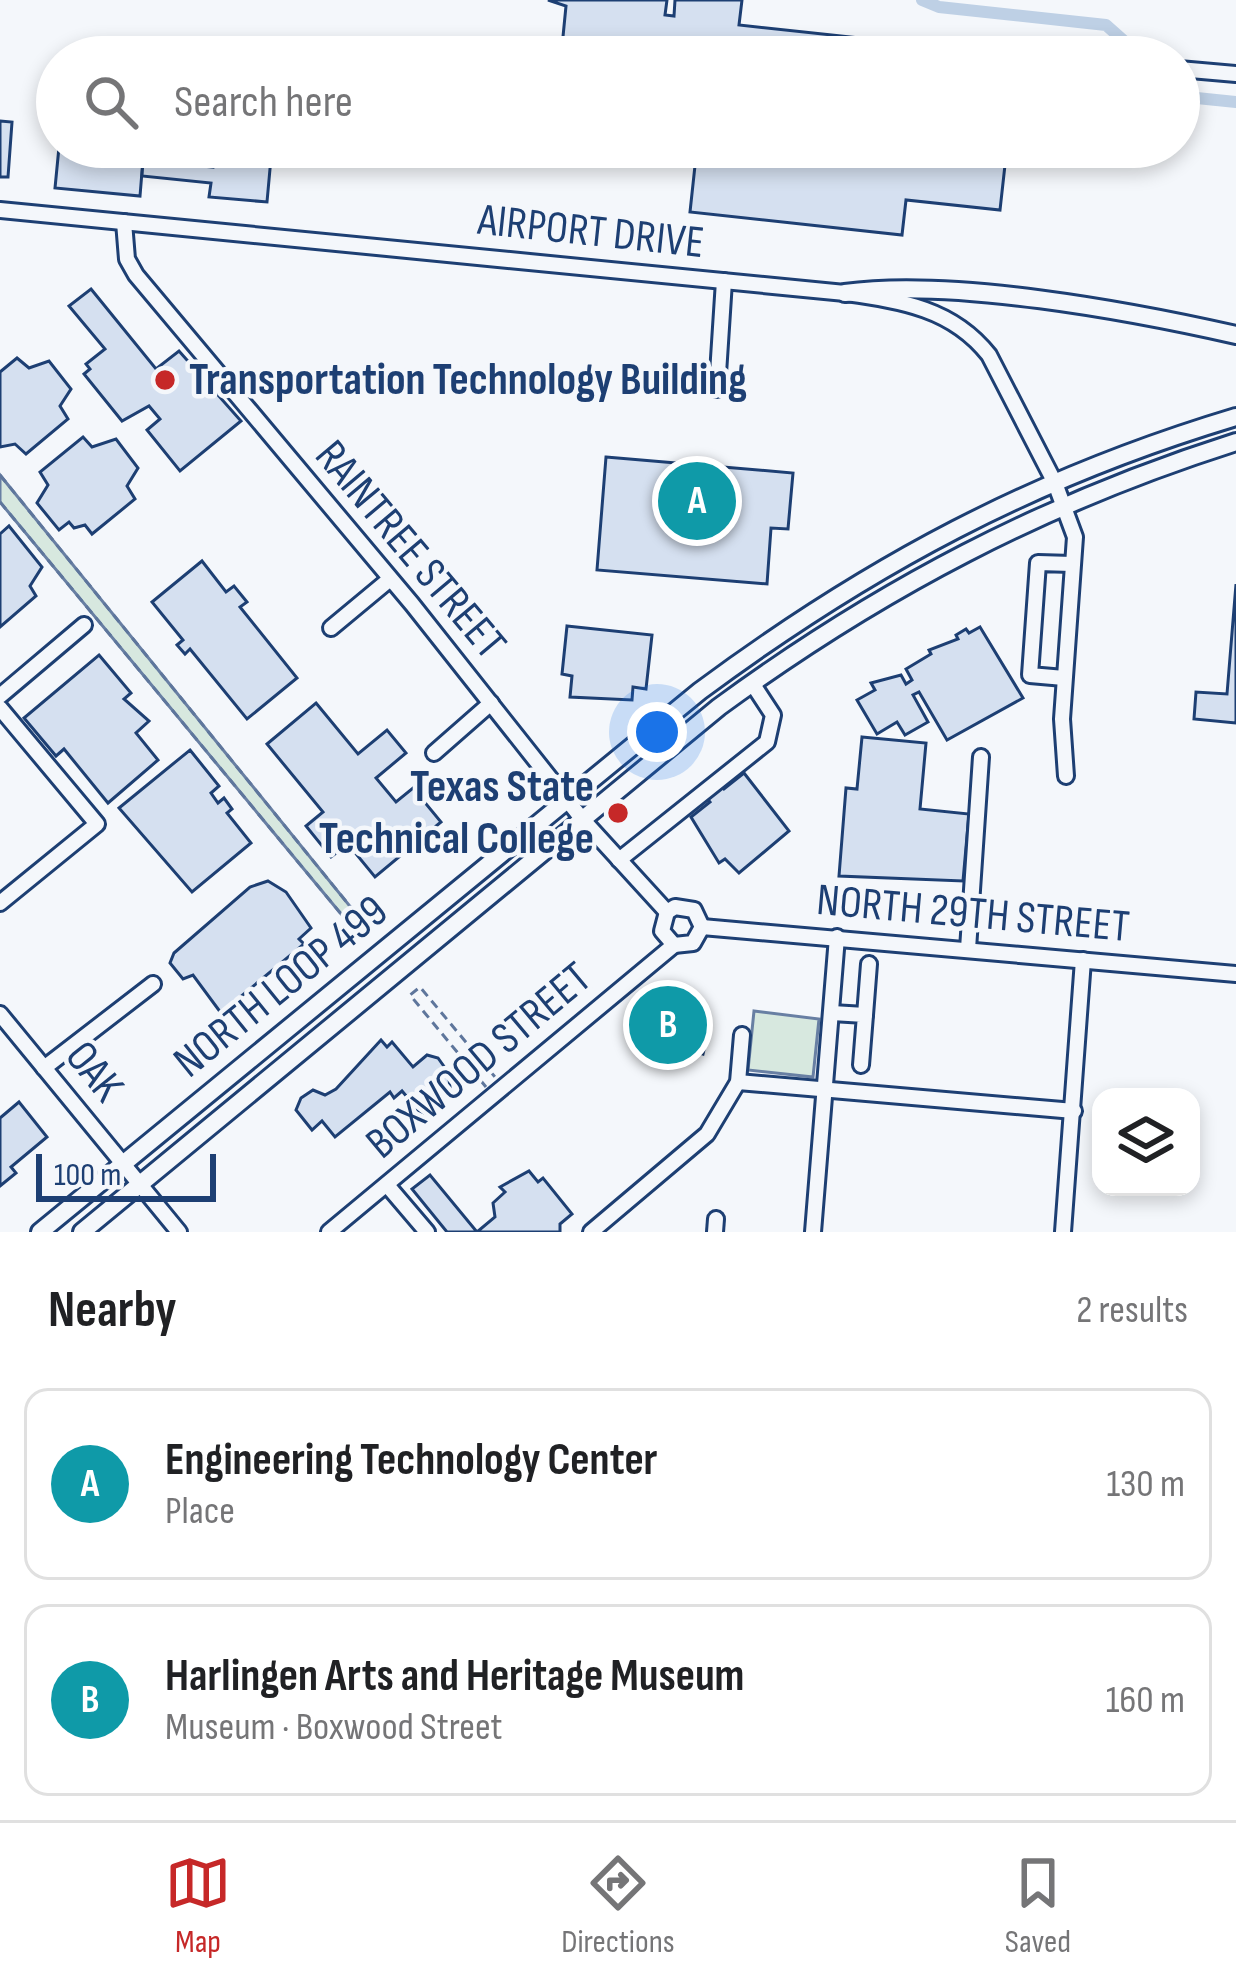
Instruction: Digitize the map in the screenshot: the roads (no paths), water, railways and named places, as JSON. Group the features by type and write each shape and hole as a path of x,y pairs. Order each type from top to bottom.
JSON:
{"main road":[{"path":"845,293 875,289 975,296 1132,314 1236,335"},
{"name":"NORTH LOOP 499","path":"40,1232 794,621 974,517 1236,416"},
{"name":"NORTH LOOP 499","path":"82,1232 752,683 845,617 933,566 1066,506 1236,442"}],"street":[{"path":"1200,71 1236,74"},
{"name":"AIRPORT DRIVE","path":"0,209 845,293 935,312 976,340 1008,388 1066,506 1075,537 1064,677 1066,776"},
{"name":"RAINTREE STREET","path":"124,222 127,259 136,275 390,579 583,820 667,912"},
{"path":"717,389 724,281"},
{"path":"1064,677 1030,675 1031,653 1038,563 1072,564"},
{"path":"331,628 390,579"},
{"path":"0,696 83,625"},
{"path":"619,860 766,742 773,715 752,683"},
{"path":"434,753 490,703"},
{"path":"0,708 97,824 0,903"},
{"path":"968,949 981,757"},
{"path":"685,906 700,917 702,927 693,943 674,945 662,931 667,912 685,906"},
{"name":"NORTH 29TH STREET","path":"702,927 1236,974"},
{"path":"813,1232 838,937"},
{"name":"BOXWOOD STREET","path":"329,1232 674,945"},
{"path":"1063,1232 1083,959"},
{"path":"861,1065 869,964"},
{"path":"44,1068 153,984"},
{"path":"832,1013 866,1015"},
{"name":"OAK","path":"0,1014 178,1232"},
{"path":"591,1232 707,1134 737,1082 742,1035"},
{"path":"737,1082 1073,1112"},
{"path":"387,1185 427,1232"}],"waterway":[{"path":"922,0 939,7 1106,25 1118,36"},
{"path":"1200,98 1236,102"}],"place":[{"name":"Transportation Technology Building","path":"165,380"},
{"name":"Engineering Technology Center","path":"697,501"},
{"name":"Texas State Technical College","path":"618,813"},
{"name":"Harlingen Arts and Heritage Museum","path":"668,1025"}]}
